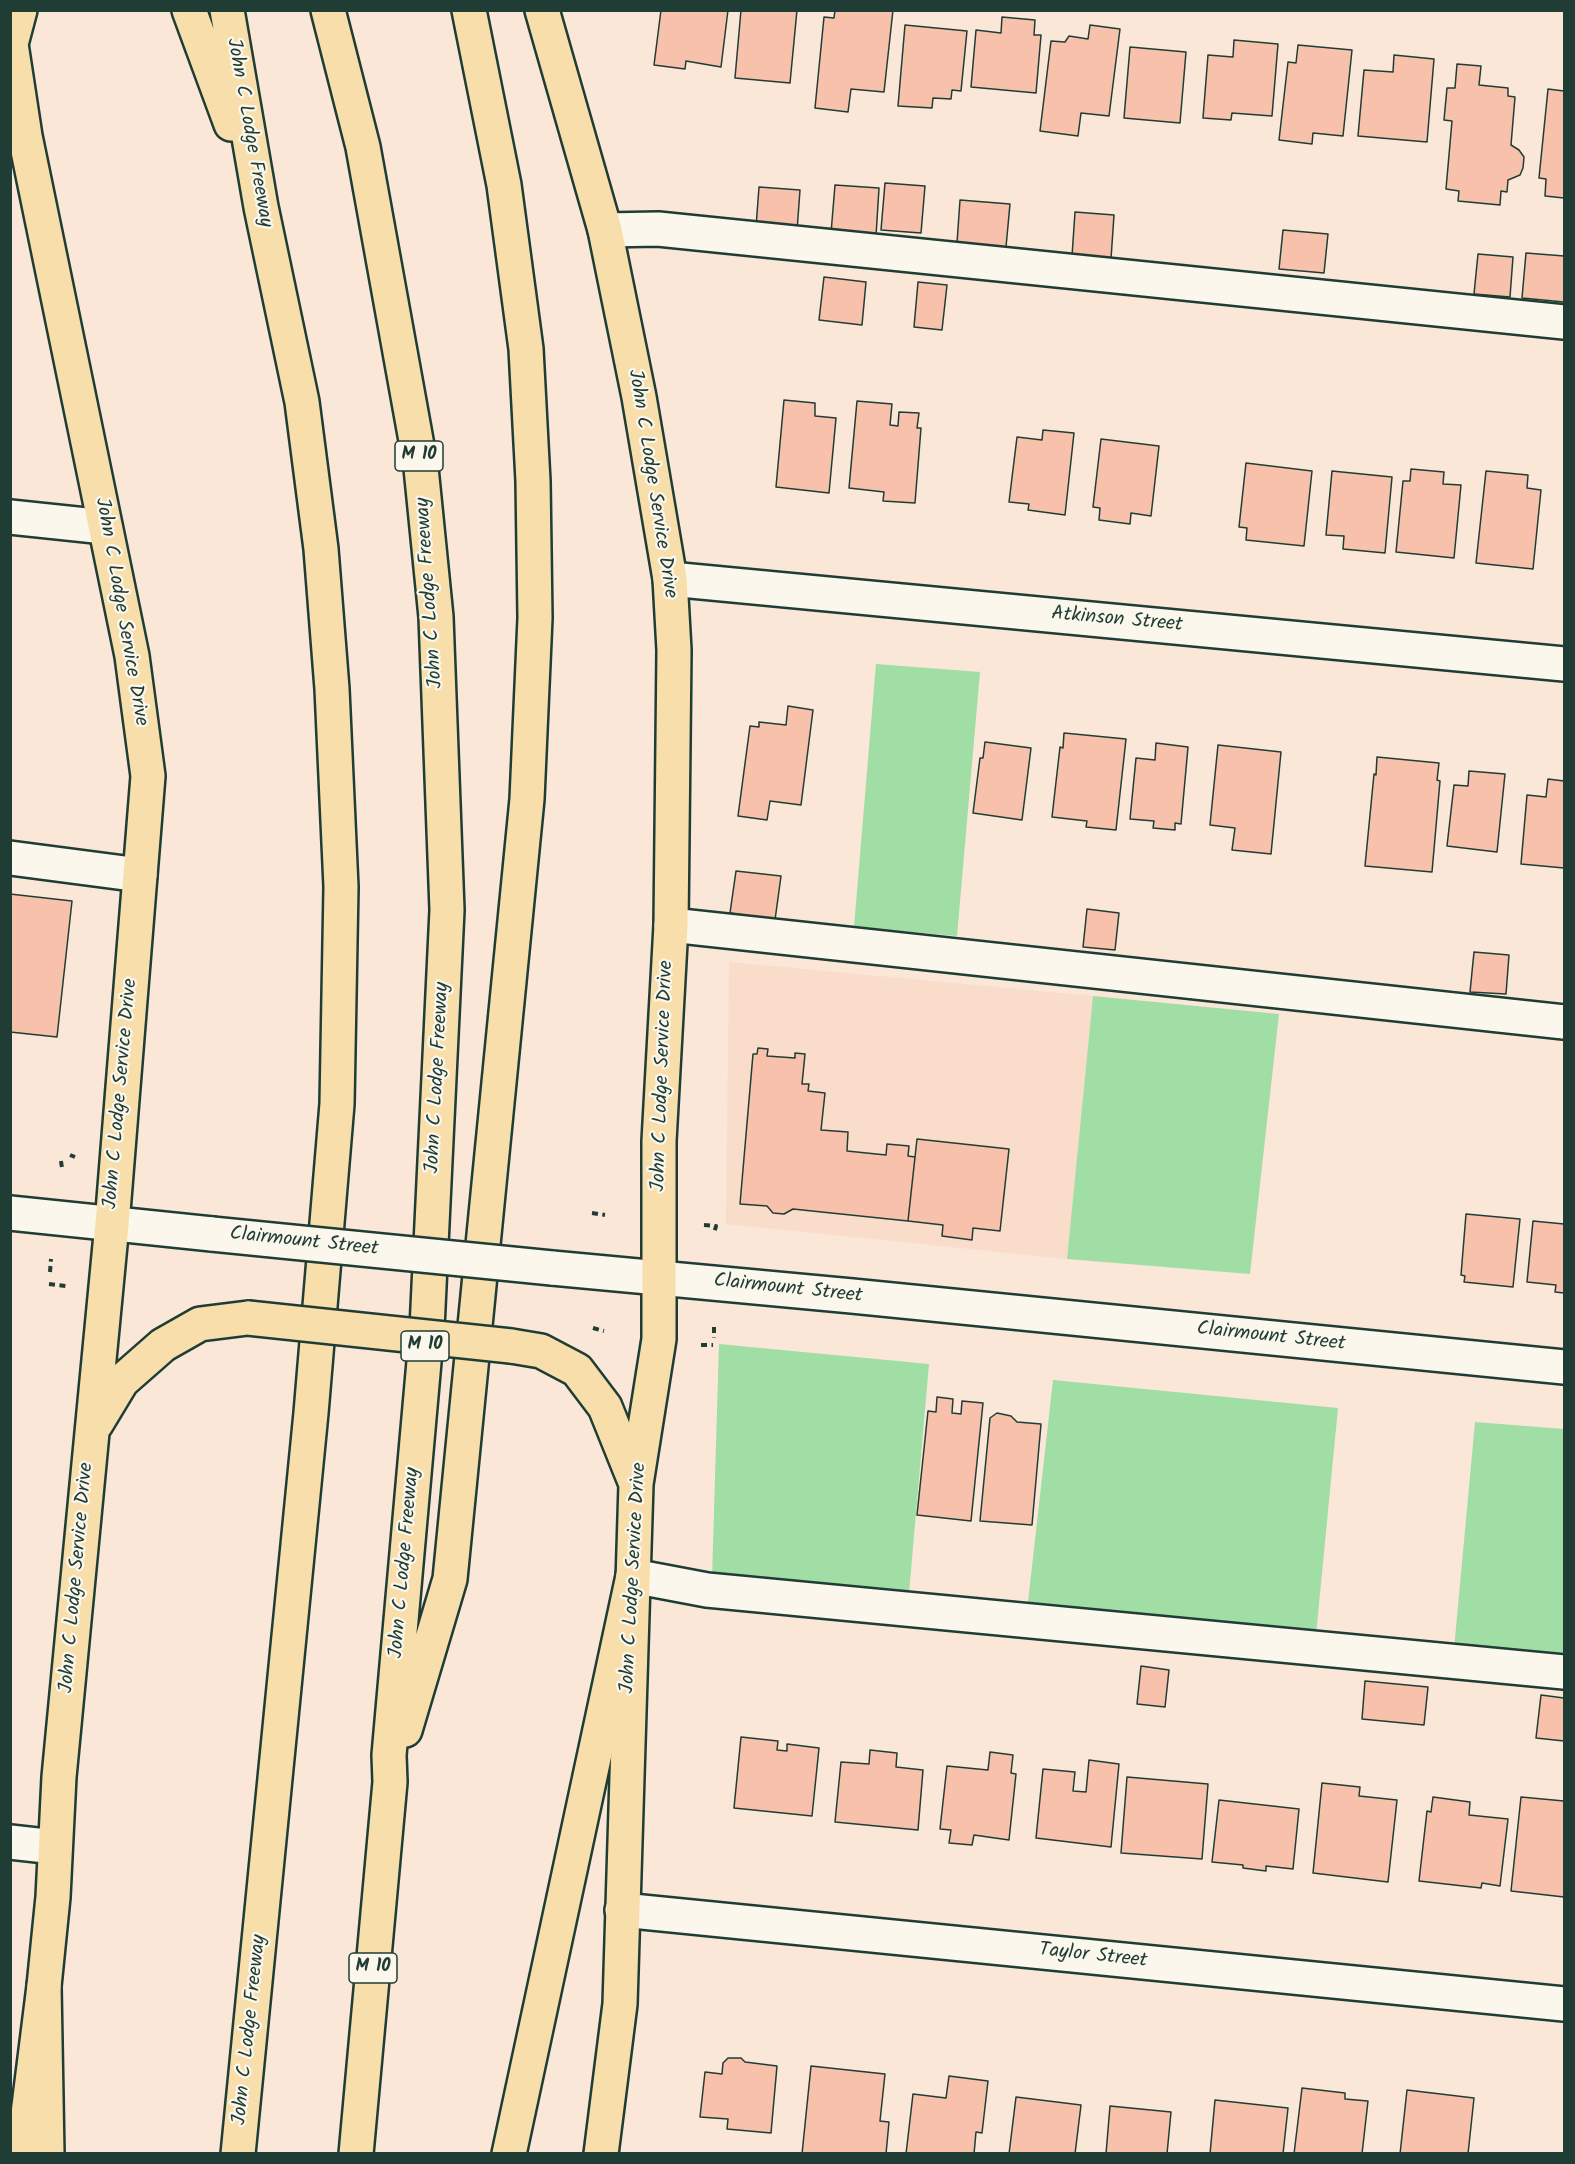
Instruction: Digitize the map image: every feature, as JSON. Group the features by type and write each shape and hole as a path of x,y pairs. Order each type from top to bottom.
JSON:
{"main road":[{"path":"10,44 20,10"},
{"path":"189,10 261,207"},
{"name":"John C Lodge Freeway","path":"226,10 261,207 302,402 321,549 332,689 341,887 336,1116 309,1425 238,2154"},
{"name":"John C Lodge Freeway","path":"328,10 363,147 421,468 435,617 447,910 427,1328 389,1755 390,1782 356,2154"},
{"path":"390,1782 450,1579 526,799 534,630 533,482 526,349 504,185 469,10"},
{"name":"John C Lodge Service Drive","path":"542,10 605,230 639,397 670,579 674,650 671,925 659,1141 659,1339 636,1484 620,2004 601,2154"},
{"name":"John C Lodge Service Drive","path":"10,44 25,136 22,177 105,527 132,656 148,776 112,1224 59,1777 44,1986 23,2154"},
{"path":"91,1433 123,1381 164,1345 200,1324 248,1318 541,1351 577,1370 605,1407 636,1484"},
{"path":"509,2154 633,1576"},
{"path":"44,1986 47,2154"}],"street":[{"path":"605,230 658,229 1564,322"},
{"path":"10,517 105,527"},
{"name":"Atkinson Street","path":"670,579 1564,664"},
{"path":"10,858 140,875"},
{"path":"671,925 1564,1022"},
{"name":"Clairmount Street","path":"10,1213 1564,1367"},
{"path":"633,1576 707,1590 1564,1672"},
{"path":"10,1842 55,1847"},
{"name":"Taylor Street","path":"622,1910 1564,2004"}],"path":[{"path":"61,1161 62,1168"},
{"path":"592,1213 605,1215"},
{"path":"704,1225 716,1226 714,1234"},
{"path":"50,1272 51,1259"},
{"path":"49,1284 66,1286"},
{"path":"714,1327 714,1338"},
{"path":"592,1328 604,1331"},
{"path":"701,1345 712,1345"}],"shaded area":[{"path":"729,962 1093,996 1067,1259 726,1224"}],"green space":[{"path":"876,664 980,672 957,936 854,927"},
{"path":"1093,996 1279,1014 1250,1274 1067,1259"},
{"path":"719,1344 929,1364 909,1593 712,1578"},
{"path":"1053,1380 1338,1408 1316,1635 1028,1602"},
{"path":"1475,1422 1564,1429 1564,1661 1454,1649"}],"building":[{"path":"661,10 728,10 721,67 686,61 685,69 654,65"},
{"path":"741,10 797,10 790,83 735,78"},
{"path":"835,10 893,10 884,92 851,89 848,112 815,108 824,17 834,18"},
{"path":"1002,17 1035,20 1034,35 1041,35 1036,93 971,87 976,30 1001,33"},
{"path":"905,25 967,31 961,91 952,90 951,99 933,98 932,108 898,106"},
{"path":"1090,25 1120,29 1109,116 1081,113 1078,136 1040,131 1051,41 1065,42 1069,36 1088,39"},
{"path":"1234,40 1278,44 1272,116 1232,113 1231,120 1203,118 1208,55 1233,57"},
{"path":"1298,45 1352,50 1343,136 1313,133 1312,144 1279,140 1288,62 1296,63"},
{"path":"1130,47 1186,52 1180,123 1124,118"},
{"path":"1394,55 1434,59 1427,142 1358,136 1364,70 1393,72"},
{"path":"1457,64 1481,66 1479,85 1508,88 1508,96 1515,97 1511,145 1524,157 1523,168 1520,175 1508,180 1507,192 1501,191 1500,205 1458,201 1459,191 1446,189 1452,121 1444,120 1447,88 1455,88"},
{"path":"1548,89 1564,91 1564,198 1545,196 1546,179 1539,178"},
{"path":"885,183 925,186 921,233 881,230"},
{"path":"835,185 879,188 876,236 831,233"},
{"path":"759,187 800,190 797,231 756,227"},
{"path":"960,200 1010,204 1006,247 957,243"},
{"path":"1075,212 1114,215 1111,259 1072,256"},
{"path":"1283,230 1328,234 1324,273 1279,269"},
{"path":"1526,253 1564,256 1564,302 1522,298"},
{"path":"1478,254 1513,257 1510,297 1474,294"},
{"path":"824,277 866,282 862,325 819,320"},
{"path":"918,282 947,285 942,330 914,327"},
{"path":"784,400 815,403 815,416 836,418 829,493 776,487"},
{"path":"857,401 892,404 890,425 898,426 899,412 919,413 917,428 921,428 915,503 883,501 884,492 849,488"},
{"path":"1043,430 1074,433 1065,515 1028,510 1029,504 1009,502 1017,437 1042,440"},
{"path":"1101,439 1159,446 1151,516 1131,513 1130,524 1099,520 1100,508 1093,507"},
{"path":"1246,463 1312,471 1304,546 1246,540 1247,528 1239,527"},
{"path":"1411,469 1444,472 1443,484 1461,485 1454,558 1396,552 1403,481 1410,481"},
{"path":"1332,471 1392,477 1385,553 1343,549 1344,536 1326,535"},
{"path":"1486,471 1528,475 1527,488 1541,490 1533,569 1476,563"},
{"path":"788,706 813,710 801,805 770,801 767,820 738,816 750,726 759,727 759,722 786,725"},
{"path":"1064,733 1126,739 1116,830 1086,827 1087,821 1052,817 1060,747 1063,748"},
{"path":"985,742 1031,748 1022,820 973,813 980,758 983,758"},
{"path":"1156,743 1188,747 1181,824 1175,823 1175,830 1153,828 1154,821 1130,819 1136,758 1155,760"},
{"path":"1218,745 1281,752 1271,854 1232,850 1235,828 1210,825"},
{"path":"1377,757 1439,763 1437,780 1440,781 1432,872 1365,866"},
{"path":"1469,771 1505,774 1497,852 1447,846 1454,785 1468,786"},
{"path":"1548,779 1564,781 1564,868 1521,864 1527,795 1546,797"},
{"path":"736,871 781,876 775,920 730,913"},
{"path":"10,894 72,901 57,1037 10,1032"},
{"path":"1087,909 1119,913 1115,950 1083,947"},
{"path":"1474,952 1509,955 1506,994 1470,992"},
{"path":"758,1048 768,1049 767,1056 795,1058 795,1053 805,1054 802,1084 809,1084 808,1091 825,1093 821,1130 848,1132 847,1151 886,1155 887,1144 909,1146 908,1156 915,1157 908,1221 793,1209 784,1214 773,1213 767,1206 740,1204 753,1054 757,1054"},
{"path":"917,1139 1009,1149 1000,1231 973,1228 972,1240 942,1236 943,1225 908,1221"},
{"path":"1466,1214 1520,1219 1513,1287 1464,1282 1465,1276 1461,1275"},
{"path":"1533,1221 1564,1224 1564,1293 1555,1292 1556,1285 1527,1282"},
{"path":"937,1397 953,1399 952,1413 961,1414 962,1401 983,1403 971,1521 917,1515 928,1411 936,1412"},
{"path":"997,1413 1011,1416 1017,1422 1041,1424 1032,1525 980,1521 990,1418"},
{"path":"1141,1666 1169,1670 1165,1707 1137,1704"},
{"path":"1365,1681 1428,1687 1424,1725 1362,1719"},
{"path":"1541,1695 1564,1698 1564,1741 1536,1738"},
{"path":"741,1737 778,1741 777,1750 787,1751 787,1744 819,1748 812,1816 734,1808"},
{"path":"870,1750 897,1753 896,1767 923,1770 918,1830 835,1822 841,1762 869,1764"},
{"path":"990,1752 1013,1755 1011,1773 1016,1774 1009,1840 974,1835 972,1845 949,1843 951,1830 940,1829 947,1766 988,1770"},
{"path":"1089,1760 1119,1764 1111,1847 1036,1838 1043,1769 1075,1772 1073,1791 1086,1792"},
{"path":"1127,1777 1208,1784 1202,1859 1121,1853"},
{"path":"1322,1783 1360,1787 1359,1796 1397,1800 1388,1882 1313,1873"},
{"path":"1433,1797 1470,1802 1469,1815 1508,1819 1500,1886 1482,1883 1481,1888 1419,1881 1427,1811 1431,1812"},
{"path":"1521,1797 1564,1801 1564,1897 1511,1891"},
{"path":"1219,1800 1299,1809 1293,1869 1266,1866 1266,1871 1243,1868 1243,1865 1212,1862"},
{"path":"728,2058 741,2058 745,2062 777,2066 771,2133 727,2129 728,2119 700,2117 705,2072 722,2074 723,2063"},
{"path":"811,2066 885,2074 880,2121 889,2122 886,2154 802,2154"},
{"path":"949,2076 988,2081 982,2133 976,2132 974,2154 906,2154 913,2094 946,2098"},
{"path":"1302,2088 1345,2093 1345,2099 1368,2101 1362,2154 1294,2154"},
{"path":"1407,2090 1474,2098 1468,2154 1400,2154"},
{"path":"1016,2097 1081,2105 1075,2154 1009,2154"},
{"path":"1215,2100 1288,2108 1283,2154 1210,2154"},
{"path":"1110,2106 1171,2112 1167,2154 1106,2154"}]}
